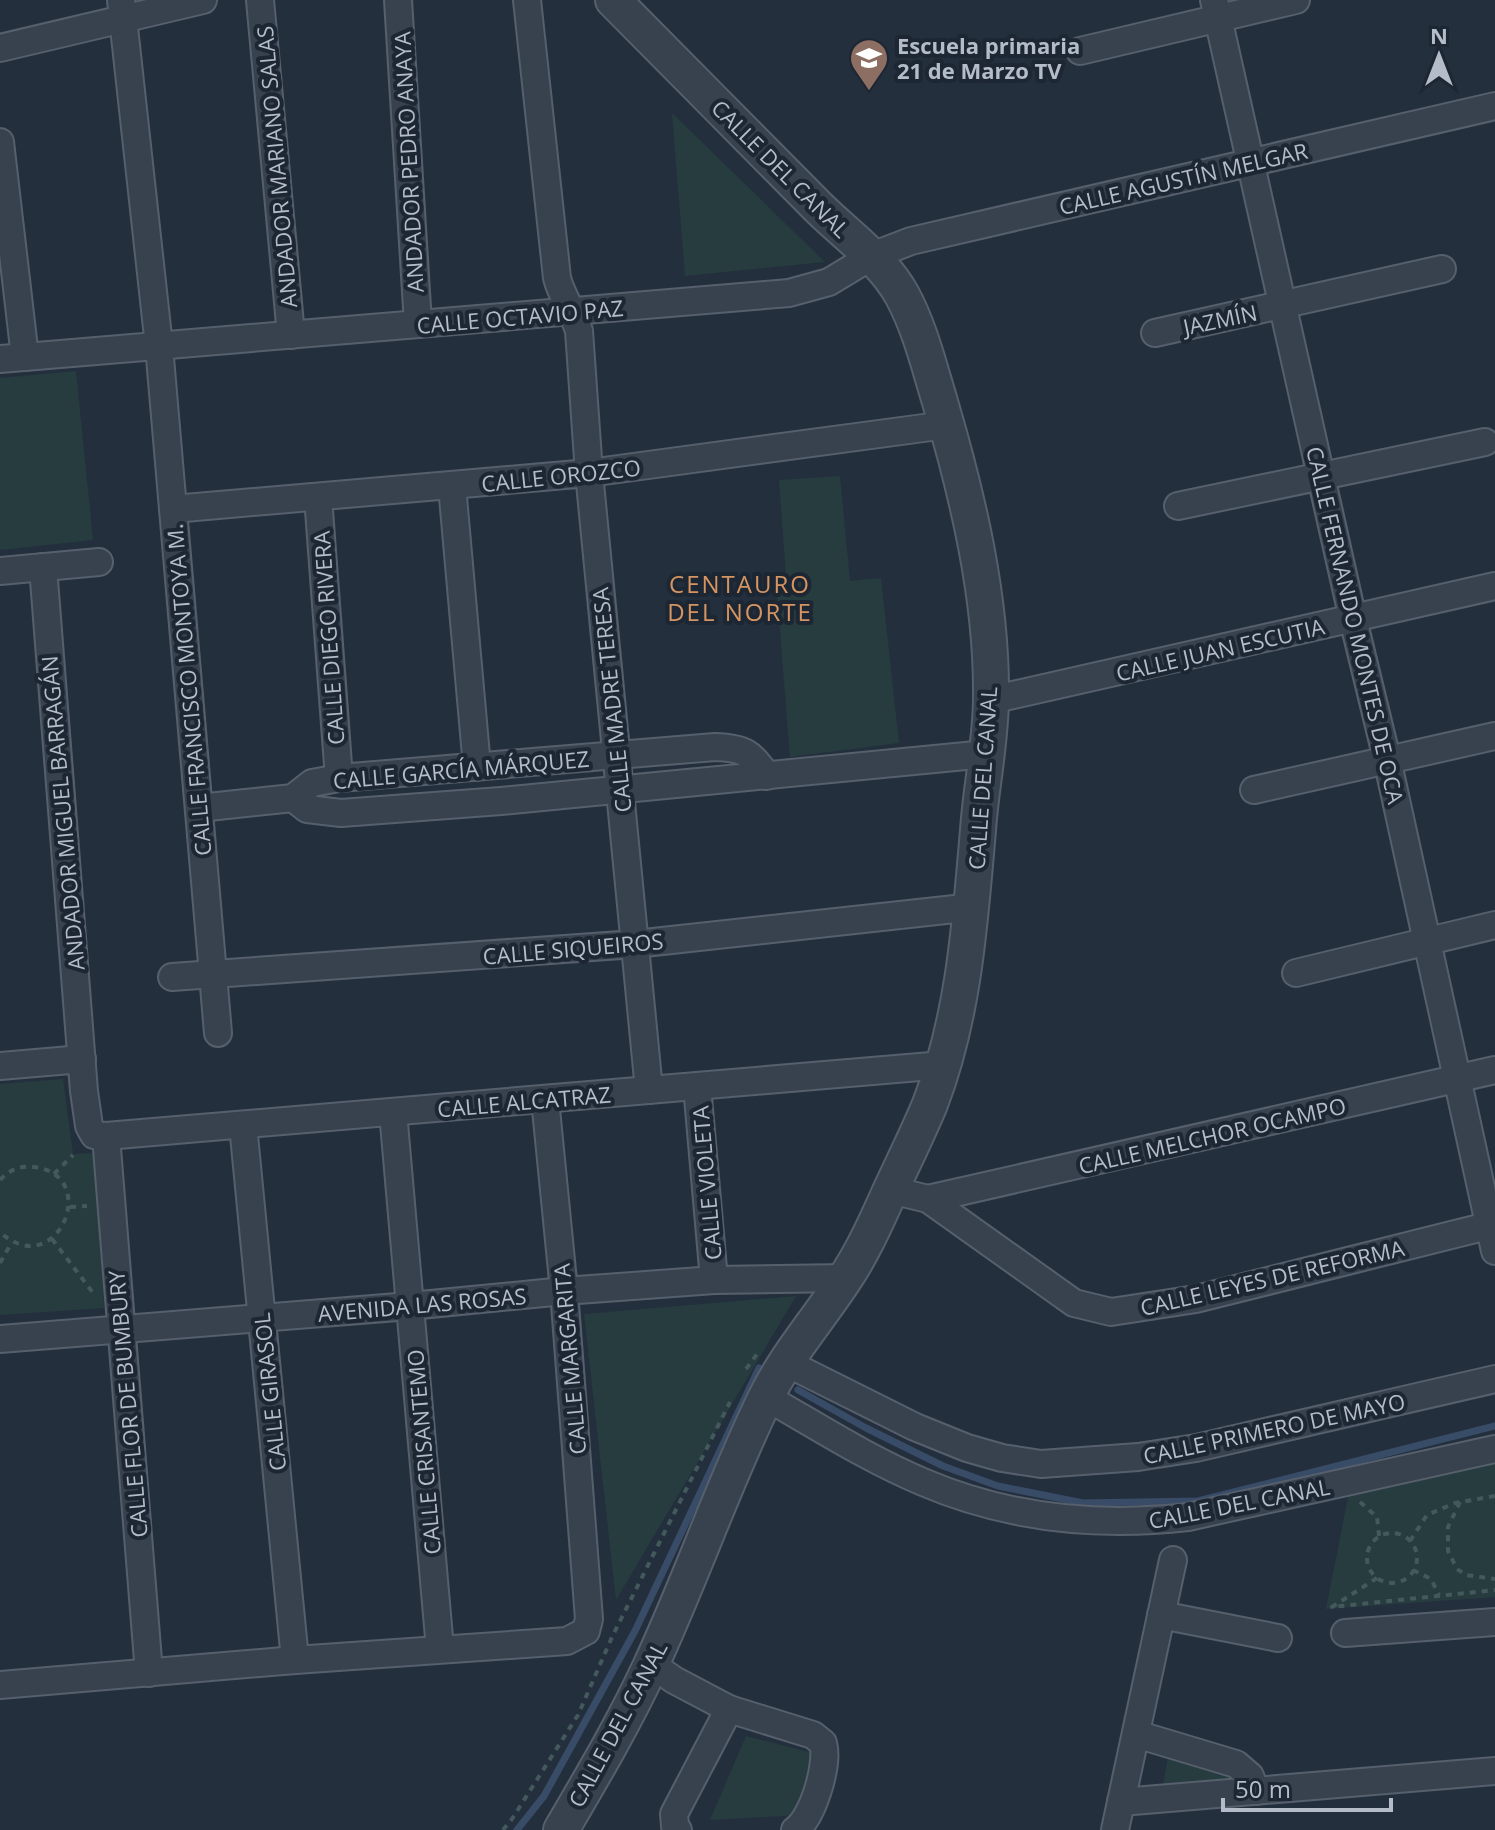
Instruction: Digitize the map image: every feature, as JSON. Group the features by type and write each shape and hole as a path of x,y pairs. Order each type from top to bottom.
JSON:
{"street":[{"path":"0,48 123,9 203,0"},
{"name":"ANDADOR MARIANO SALAS","path":"260,0 291,335"},
{"name":"ANDADOR PEDRO ANAYA","path":"398,0 418,324"},
{"name":"CALLE MADRE TERESA","path":"527,0 557,278 579,331 589,473 649,1090"},
{"name":"CALLE DEL CANAL","path":"561,1830 619,1730 651,1664 727,1482 756,1384 773,1356 845,1278 866,1244 929,1106 943,1065 963,983 973,907 991,700 989,654 975,542 946,425 913,316 899,289 872,256 829,218 613,0"},
{"path":"1080,51 1216,9 1296,0"},
{"name":"CALLE FRANCISCO MONTOYA M.","path":"123,9 159,346 218,1033"},
{"name":"CALLE FERNANDO MONTES DE OCA","path":"1216,9 1494,1233"},
{"name":"CALLE AGUSTÍN MELGAR","path":"872,256 911,241 1495,106"},
{"path":"0,142 12,358"},
{"name":"CALLE OCTAVIO PAZ","path":"12,358 789,293 829,282 872,256"},
{"name":"JAZMÍN","path":"1155,333 1442,269"},
{"name":"CALLE OROZCO","path":"173,509 589,473 946,425"},
{"path":"1178,506 1485,442"},
{"path":"452,486 477,767"},
{"name":"CALLE DIEGO RIVERA","path":"318,497 339,778"},
{"path":"0,571 99,562"},
{"name":"ANDADOR MIGUEL BARRAGÁN","path":"43,567 89,1126 94,1135 106,1136"},
{"name":"CALLE JUAN ESCUTIA","path":"991,700 1495,586"},
{"path":"1254,790 1495,736"},
{"name":"CALLE GARCÍA MÁRQUEZ","path":"199,808 293,798 312,783 339,778 715,747 737,748 752,756 767,776"},
{"name":"CALLE GARCÍA MÁRQUEZ","path":"293,798 307,809 341,813 986,754"},
{"name":"CALLE SIQUEIROS","path":"172,977 635,944 973,907"},
{"path":"1296,973 1495,925"},
{"path":"0,1066 82,1059"},
{"name":"CALLE ALCATRAZ","path":"106,1136 943,1065"},
{"name":"CALLE MELCHOR OCAMPO","path":"928,1199 1495,1070"},
{"name":"CALLE VIOLETA","path":"697,1086 714,1280"},
{"name":"CALLE MARGARITA","path":"440,1649 567,1641 586,1631 589,1619 564,1291 545,1099"},
{"name":"CALLE CRISANTEMO","path":"393,1112 440,1649"},
{"name":"CALLE GIRASOL","path":"243,1125 295,1660"},
{"name":"CALLE FLOR DE BUMBURY","path":"106,1136 149,1673"},
{"name":"CALLE LEYES DE REFORMA","path":"891,1190 928,1199 1074,1303 1111,1312 1196,1299 1494,1233"},
{"name":"AVENIDA LAS ROSAS","path":"0,1339 714,1280 845,1278"},
{"name":"CALLE PRIMERO DE MAYO","path":"773,1356 915,1427 967,1448 1041,1464 1138,1457 1196,1448 1495,1379"},
{"name":"CALLE DEL CANAL","path":"756,1384 887,1465 951,1493 1065,1519 1143,1522 1188,1517 1495,1449"},
{"path":"1115,1830 1173,1560"},
{"path":"1161,1615 1278,1638"},
{"path":"1345,1633 1495,1622"},
{"path":"0,1685 440,1649"},
{"path":"651,1664 729,1709 813,1735 823,1743 824,1756 812,1811 795,1830"},
{"path":"678,1830 674,1814 729,1709"},
{"path":"1136,1734 1236,1764 1250,1776 1256,1791"},
{"path":"1121,1802 1495,1771"}],"path":[{"path":"54,1174 73,1155"},
{"path":"0,1165 6,1173"},
{"path":"0,1180 6,1173 30,1166 54,1174 68,1194 70,1207 67,1219 52,1239 39,1244 26,1246 12,1242 0,1232"},
{"path":"70,1207 99,1206"},
{"path":"52,1239 95,1296"},
{"path":"0,1263 12,1242"},
{"path":"756,1384 753,1357 773,1356"},
{"path":"503,1830 578,1715 612,1637 731,1399"},
{"path":"1410,1541 1427,1515 1460,1502 1495,1496"},
{"path":"1460,1502 1448,1527 1448,1551 1457,1569 1466,1575 1495,1579"},
{"path":"1396,1533 1410,1541 1416,1553 1413,1570 1400,1581 1392,1583 1377,1578 1367,1563 1373,1542 1379,1536 1396,1533"},
{"path":"1413,1570 1431,1579 1440,1596"},
{"path":"1377,1578 1332,1607 1495,1590"}],"green space":[{"path":"672,113 825,262 685,276"},
{"path":"76,371 93,540 0,550 0,378"},
{"path":"840,476 850,581 881,578 899,743 790,757 777,592 787,590 779,480"},
{"path":"63,1079 73,1154 95,1153 104,1308 0,1315 0,1084"},
{"path":"796,1296 616,1600 584,1314"},
{"path":"1495,1463 1495,1597 1326,1609 1349,1492"},
{"path":"746,1736 813,1753 801,1815 710,1820"},
{"path":"1168,1756 1235,1773 1239,1783 1162,1791"}],"waterway":[{"path":"517,1830 544,1796 635,1631 759,1368"},
{"path":"798,1390 943,1466 998,1486 1083,1503 1198,1501 1495,1426"}],"place":[{"name":"Escuela primaria 21 de Marzo TV","path":"869,92"}],"district":[{"name":"CENTAURO DEL NORTE","path":"740,597"}]}
